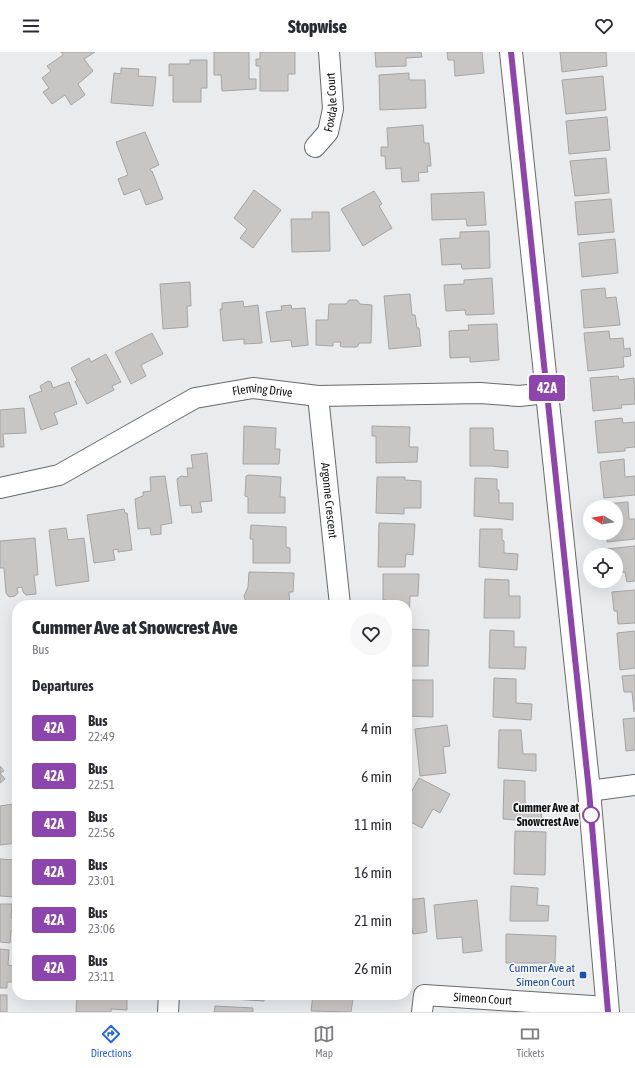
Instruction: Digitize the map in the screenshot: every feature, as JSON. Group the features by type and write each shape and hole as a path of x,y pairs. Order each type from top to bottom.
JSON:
{"street":[{"name":"Foxdale Court","path":"315,147 328,132 333,109 329,52"},
{"path":"511,52 589,791 607,1009"},
{"name":"Fleming Drive","path":"0,488 59,475 195,398 253,388 318,396 480,393 519,396 547,393"},
{"name":"Argonne Crescent","path":"318,396 339,600"},
{"path":"589,791 635,785"},
{"name":"Simeon Court","path":"422,1012 424,995 607,1009"},
{"path":"168,1012 169,1000"}],"building":[{"path":"61,52 95,52 84,59 93,71 78,84 85,95 71,105 65,95 52,104 43,92 49,88 42,78 51,71 47,66 63,55"},
{"path":"214,52 249,52 249,79 256,79 256,89 222,91 221,75 214,75"},
{"path":"260,52 295,52 295,74 288,74 288,91 260,91 260,66 256,66 256,59 260,59"},
{"path":"375,52 421,52 422,57 406,58 406,66 376,67"},
{"path":"447,52 482,52 484,73 455,76 454,60 448,60"},
{"path":"560,52 606,52 607,66 562,72"},
{"path":"190,60 207,60 207,88 201,88 201,102 173,102 173,75 169,76 169,64 190,64"},
{"path":"121,68 139,69 138,76 156,77 153,106 111,103 114,73 121,74"},
{"path":"409,73 409,80 425,80 426,108 380,110 379,75"},
{"path":"603,76 606,110 566,114 562,80"},
{"path":"607,117 610,150 569,154 566,121"},
{"path":"423,125 424,143 429,143 431,166 427,166 428,172 418,173 419,181 402,182 401,168 386,169 385,156 381,156 381,147 388,147 387,128"},
{"path":"145,132 159,165 150,169 163,199 146,205 140,189 124,195 118,179 128,175 116,142"},
{"path":"606,158 609,193 575,196 570,161"},
{"path":"254,190 281,210 253,248 240,238 247,229 234,218"},
{"path":"374,191 382,204 379,206 392,228 363,246 341,209"},
{"path":"484,192 486,225 467,226 466,219 432,220 431,194"},
{"path":"611,199 614,232 578,235 575,202"},
{"path":"312,212 329,212 330,251 292,252 291,219 312,219"},
{"path":"489,231 490,268 462,269 461,264 442,265 440,239 460,238 460,232"},
{"path":"615,239 618,273 582,277 579,243"},
{"path":"492,278 494,314 466,315 465,310 446,311 444,285 464,284 464,280"},
{"path":"190,282 191,306 187,306 188,327 163,329 160,284"},
{"path":"605,288 606,298 616,297 620,325 584,328 581,290"},
{"path":"410,294 412,315 415,315 417,328 419,328 421,346 389,349 384,296"},
{"path":"349,300 357,300 360,304 372,305 371,343 359,343 356,347 340,346 341,342 333,342 333,346 316,345 316,320 328,320 329,304 346,304"},
{"path":"243,301 244,307 258,305 262,343 244,344 244,339 223,341 220,309 222,309 222,303"},
{"path":"291,305 292,309 305,308 308,345 292,347 291,340 271,342 266,312 282,310 281,306"},
{"path":"497,324 499,360 470,362 470,357 450,358 449,331 469,330 468,325"},
{"path":"609,331 610,339 623,338 624,349 630,348 631,356 623,357 624,367 588,371 584,333"},
{"path":"152,333 163,354 141,365 146,376 131,384 115,352"},
{"path":"106,354 121,382 112,386 114,390 87,404 75,382 77,380 71,368 89,358 91,362"},
{"path":"618,376 619,380 634,378 635,404 621,405 622,408 593,411 590,378"},
{"path":"48,381 51,382 53,388 69,382 77,404 54,413 58,424 41,430 29,396 42,391 40,386"},
{"path":"24,408 26,433 3,434 4,447 0,447 0,410"},
{"path":"622,418 623,423 635,422 635,447 625,448 625,451 598,453 595,421"},
{"path":"244,426 276,428 275,449 280,449 279,464 243,464"},
{"path":"372,426 410,427 409,447 418,447 417,462 376,463 376,436 372,436"},
{"path":"470,428 493,428 494,450 508,451 508,468 470,466"},
{"path":"207,453 212,501 200,502 202,512 192,513 191,505 180,506 177,479 181,476 188,477 187,468 193,468 191,455"},
{"path":"624,459 625,477 635,476 635,495 604,498 600,462"},
{"path":"165,476 172,523 161,525 161,534 151,535 150,528 138,529 135,499 143,496 143,492 151,491 150,477"},
{"path":"246,476 281,477 280,497 285,497 285,513 248,513 248,497 245,496"},
{"path":"377,477 405,477 405,480 421,481 421,508 404,508 404,514 376,513"},
{"path":"475,478 497,479 499,503 513,503 513,520 474,516"},
{"path":"623,502 628,502 629,519 635,519 635,539 607,542 607,540 623,540"},
{"path":"124,509 125,513 127,513 132,550 118,552 118,549 113,550 115,560 94,563 87,515"},
{"path":"379,523 415,524 413,555 406,554 405,567 378,567"},
{"path":"251,525 286,527 286,547 290,548 290,563 253,563 253,539 250,539"},
{"path":"66,528 68,540 84,538 89,581 56,586 49,530"},
{"path":"480,529 502,529 504,553 518,554 517,570 479,567"},
{"path":"35,538 38,575 34,575 36,594 26,595 23,592 22,587 17,588 18,593 15,596 9,597 6,593 4,568 0,568 0,541"},
{"path":"635,546 635,581 627,582 625,572 623,572 623,548 616,548"},
{"path":"249,572 294,573 293,592 289,592 290,600 245,600 244,596 248,587"},
{"path":"383,574 419,574 418,596 410,596 410,600 383,600"},
{"path":"485,579 509,580 509,596 520,596 520,618 484,618"},
{"path":"635,590 635,623 618,624 617,611 614,611 612,592"},
{"path":"412,629 429,630 428,666 412,666"},
{"path":"490,630 514,631 514,647 526,647 525,669 489,668"},
{"path":"635,631 635,668 620,670 617,633"},
{"path":"635,675 634,712 632,692 624,692 622,676"},
{"path":"494,678 516,679 516,703 532,704 531,720 493,717"},
{"path":"412,680 433,680 433,717 412,716"},
{"path":"635,718 635,750 626,751 623,719"},
{"path":"447,725 450,746 443,747 446,773 420,776 415,729"},
{"path":"499,730 521,730 523,754 536,754 536,771 498,768"},
{"path":"0,766 4,771 0,773"},
{"path":"0,773 5,779 0,783"},
{"path":"419,778 450,794 440,813 433,809 422,828 412,823 412,791"},
{"path":"504,780 525,781 525,805 542,805 541,822 503,819"},
{"path":"12,804 12,844 0,845 0,806"},
{"path":"515,831 546,832 545,875 514,874"},
{"path":"0,859 12,860 12,897 0,896"},
{"path":"511,886 538,888 537,905 549,906 548,921 510,921"},
{"path":"424,898 427,932 413,934 412,899"},
{"path":"477,900 482,951 463,953 462,937 437,939 434,905"},
{"path":"0,904 12,904 12,931 10,943 0,942"},
{"path":"506,934 556,936 555,963 506,963"},
{"path":"0,949 9,950 8,965 12,966 12,982 7,982 7,988 0,988"},
{"path":"0,995 7,995 7,1012 0,1012"},
{"path":"77,1000 127,1000 127,1010 111,1009 111,1012 76,1012"},
{"path":"312,1000 353,1000 351,1012 311,1011"},
{"path":"215,1006 253,1008 253,1012 214,1012"}],"bus line":[{"name":"42A","path":"511,52 589,791 608,1012"}],"place":[{"name":"Cummer Ave at Snowcrest Ave","path":"591,815"},
{"name":"Cummer Ave at Simeon Court","path":"583,975"}]}
